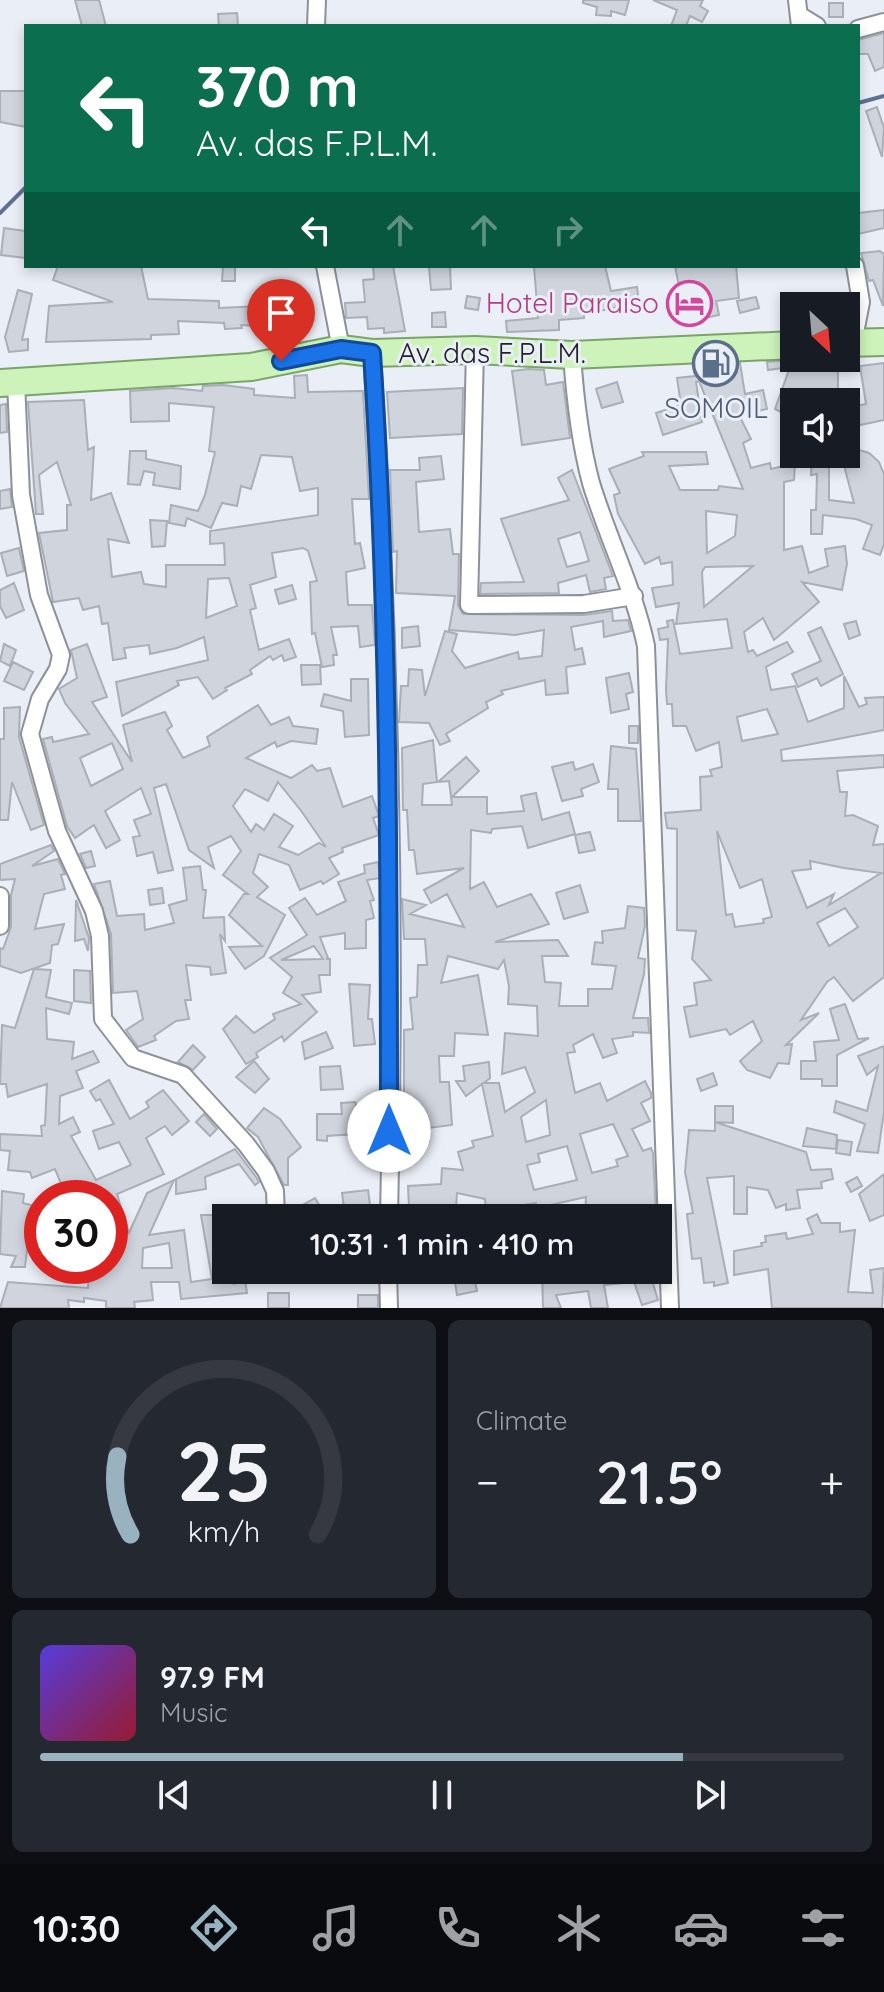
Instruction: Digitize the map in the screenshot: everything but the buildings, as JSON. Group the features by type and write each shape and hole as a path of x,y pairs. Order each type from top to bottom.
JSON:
{"main road":[{"path":"860,343 884,342"},
{"name":"Av. das F.P.L.M.","path":"8,382 251,367 341,349 372,353 475,350 572,355 780,346"}],"street":[{"path":"316,24 317,0"},
{"path":"860,28 884,22"},
{"path":"325,268 341,349"},
{"path":"855,268 859,292"},
{"path":"475,350 469,605 560,605 634,596"},
{"path":"372,353 380,489 391,869 389,1204"},
{"path":"572,355 583,447 591,483 634,596 646,646 670,1308"},
{"path":"8,382 21,495 39,595 61,655 58,669 40,699 30,734 57,831 94,911 100,936 103,1019 133,1058 183,1075 246,1144 266,1171 275,1191 275,1204"},
{"path":"0,896 0,926"},
{"path":"388,1284 389,1308"}],"waterway":[{"path":"860,102 884,96"},
{"path":"0,213 24,189"}],"place":[{"name":"Hotel Paraiso","path":"690,303"},
{"name":"SOMOIL","path":"716,363"}],"route":[{"path":"281,361 341,349 372,353 380,489 391,869 389,1131"}]}
